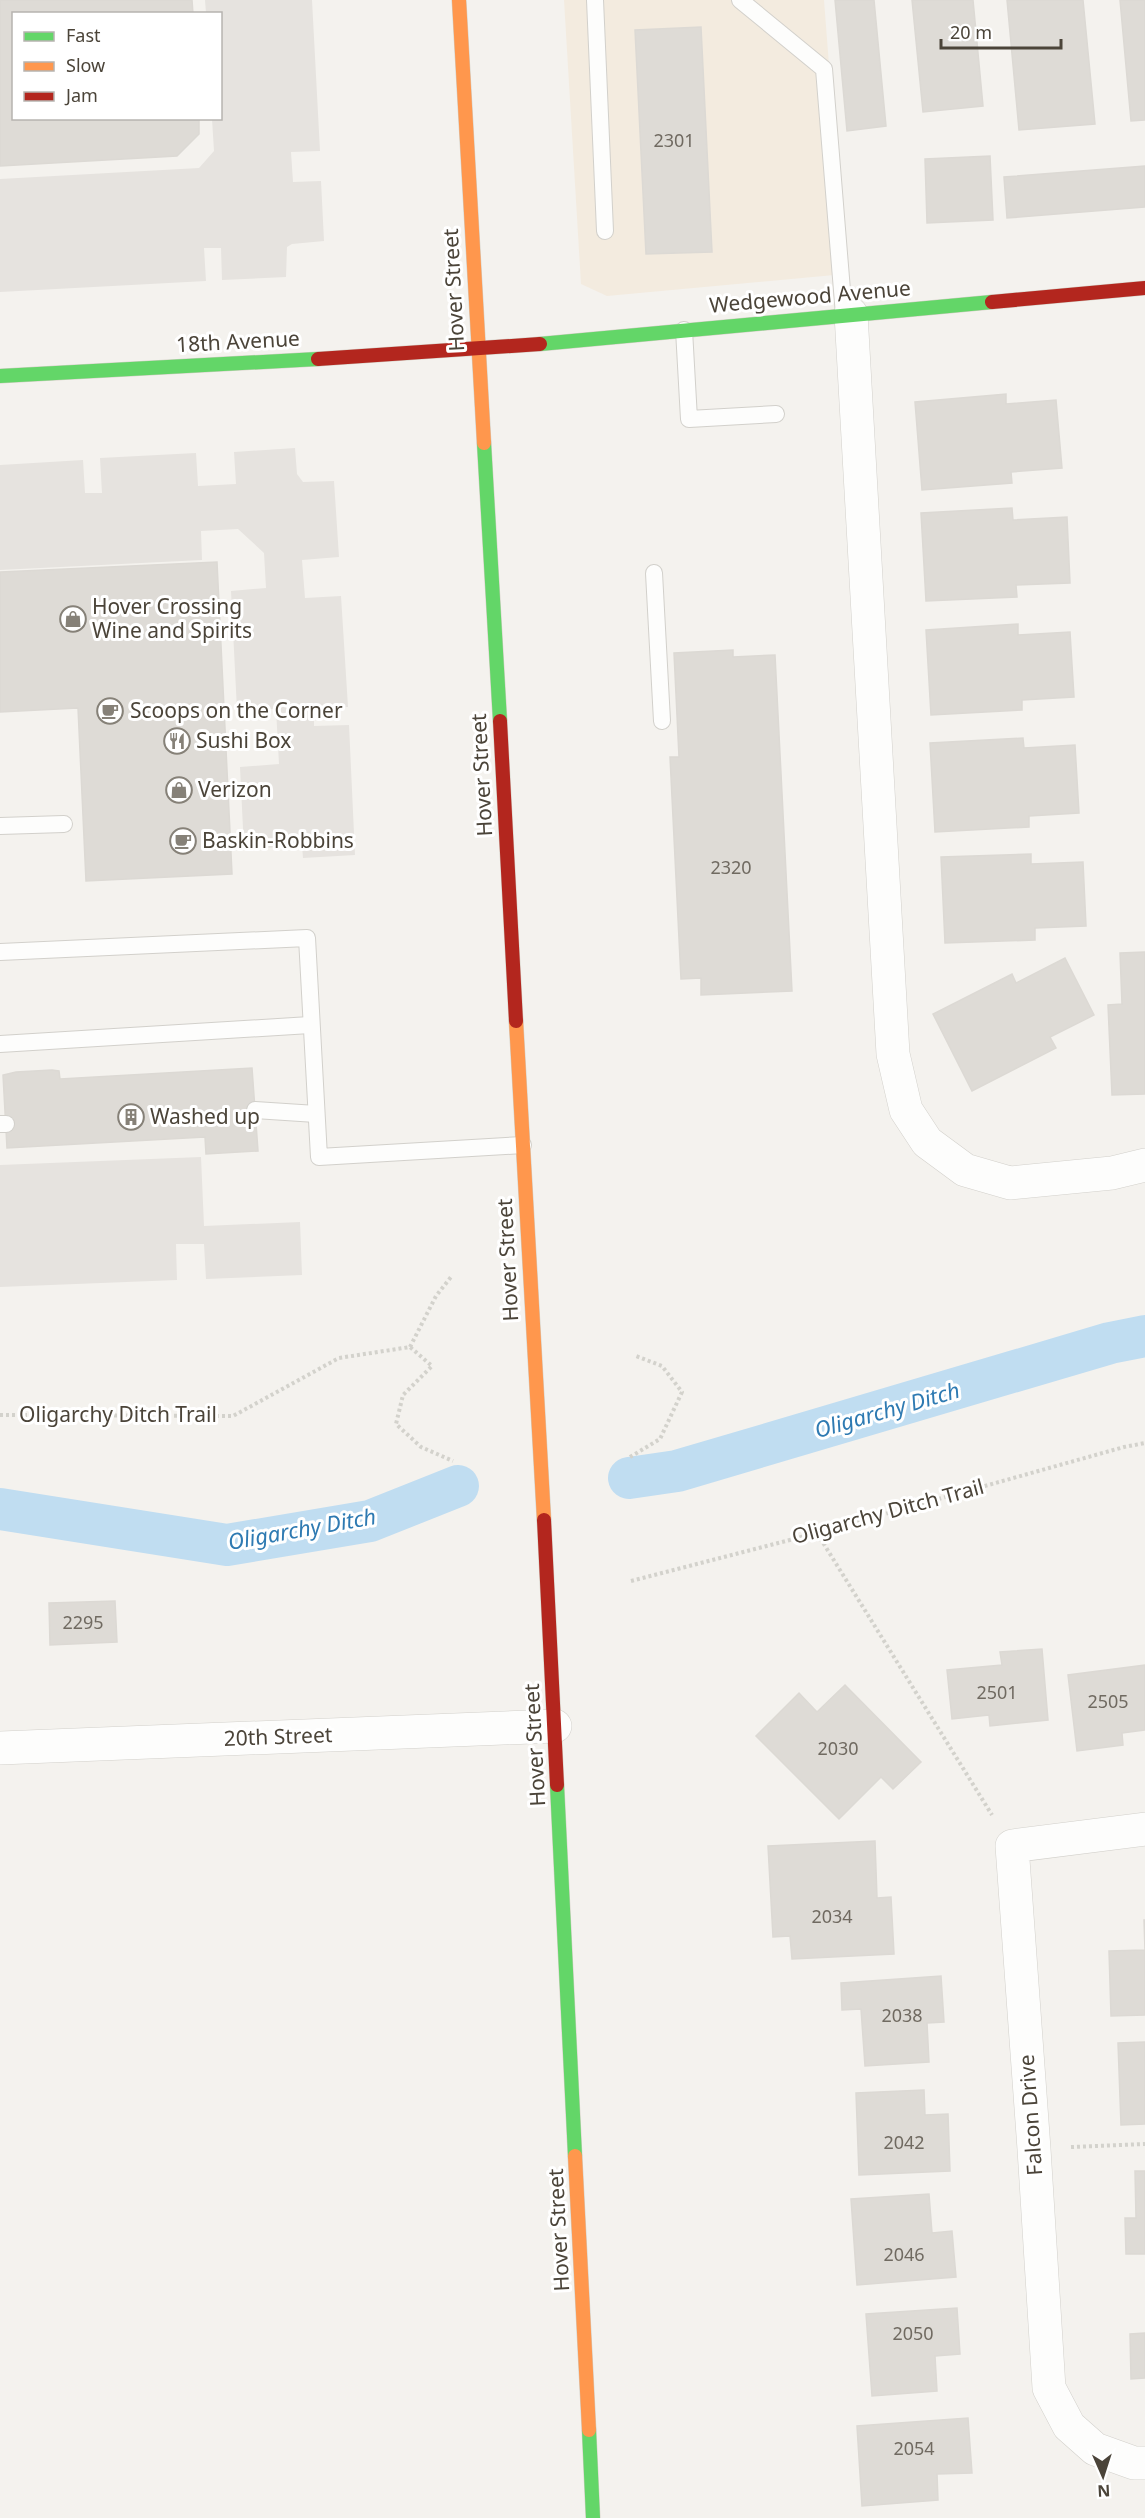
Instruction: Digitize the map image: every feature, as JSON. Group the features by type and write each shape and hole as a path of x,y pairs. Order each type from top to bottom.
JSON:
{"main road":[{"name":"Hover Street","path":"459,0 555,1725 593,2518"},
{"name":"Wedgewood Avenue","path":"479,350 1145,288"},
{"name":"18th Avenue","path":"0,376 479,350"}],"street":[{"path":"848,315 893,1054 906,1110 927,1142 965,1170 1011,1183 1112,1173 1145,1165"},
{"name":"20th Street","path":"0,1748 555,1725"},
{"path":"1012,1846 1145,1829"},
{"name":"Falcon Drive","path":"1012,1846 1049,2388 1069,2426 1095,2449 1134,2463 1145,2463"}],"lane":[{"path":"595,0 606,231"},
{"path":"740,0 824,69 848,315"},
{"path":"684,330 689,419 776,414"},
{"path":"654,573 662,721"},
{"path":"0,825 64,824"},
{"path":"0,952 307,938 319,1157 523,1145"},
{"path":"0,1044 310,1025"},
{"path":"255,1110 316,1114"}],"path":[{"path":"451,1277 436,1296 410,1347 432,1366 403,1395 396,1424 421,1447 453,1461"},
{"name":"Oligarchy Ditch Trail","path":"0,1415 232,1416 339,1358 410,1347"},
{"path":"630,1457 660,1439 682,1392 662,1366 636,1356"},
{"name":"Oligarchy Ditch Trail","path":"631,1581 817,1533 1145,1443"},
{"path":"817,1533 1012,1846"},
{"path":"1034,2149 1145,2144"}],"shaded area":[{"path":"205,0 312,0 320,151 291,152 293,182 321,181 324,241 292,244 287,247 286,277 222,280 221,248 204,248 206,281 0,292 0,179 199,168 214,151 212,120 222,120 222,12 206,12"},
{"path":"564,0 824,0 845,274 607,296 581,284"},
{"path":"295,448 297,474 303,482 334,481 339,557 302,560 305,598 341,596 348,707 314,709 314,726 349,725 355,855 303,858 302,846 244,849 240,767 279,764 276,709 237,710 231,591 266,588 264,553 238,529 201,531 202,560 0,570 0,465 83,460 85,493 102,493 100,458 196,453 198,486 236,484 234,452"},
{"path":"201,1157 204,1226 300,1222 302,1275 206,1279 204,1244 176,1244 177,1280 0,1287 0,1165"}],"building":[{"path":"0,0 192,0 193,12 12,12 12,120 199,120 199,134 177,156 0,166"},
{"path":"835,0 874,0 886,126 847,131"},
{"path":"912,0 973,0 983,106 923,112"},
{"path":"1007,0 1083,0 1095,124 1019,130"},
{"path":"1120,0 1145,0 1145,120 1131,121"},
{"path":"701,27 712,252 646,254 635,30"},
{"path":"990,156 993,220 927,223 925,159"},
{"path":"1145,166 1145,207 1007,218 1004,177"},
{"path":"1006,394 1006,404 1056,400 1062,468 1011,472 1012,483 922,490 915,402"},
{"path":"1012,508 1013,520 1067,517 1070,583 1016,585 1017,597 926,601 921,513"},
{"path":"217,562 232,874 86,881 78,708 0,712 0,572"},
{"path":"1018,624 1018,635 1070,632 1074,697 1022,700 1022,710 931,715 926,630"},
{"path":"733,650 733,657 775,655 792,991 701,995 701,978 681,979 670,757 679,757 674,653"},
{"path":"1023,738 1024,748 1075,745 1079,813 1029,816 1029,827 935,832 930,743"},
{"path":"1031,854 1031,864 1083,862 1086,926 1035,928 1035,940 945,943 941,857"},
{"path":"1145,952 1145,1094 1112,1095 1108,1005 1122,1004 1120,953"},
{"path":"1065,958 1094,1015 1050,1037 1056,1048 972,1091 933,1014 1012,974 1016,983"},
{"name":"Washed up","path":"252,1068 258,1151 206,1154 205,1137 7,1148 3,1075 52,1070 59,1071 60,1079"},
{"path":"115,1601 117,1642 50,1645 49,1603"},
{"path":"1042,1649 1048,1720 990,1726 989,1715 952,1719 947,1670 1002,1665 1000,1652"},
{"path":"1145,1665 1145,1730 1122,1733 1123,1745 1077,1751 1068,1675"},
{"path":"845,1685 921,1762 893,1789 881,1777 839,1819 756,1736 799,1693 817,1712"},
{"path":"875,1841 877,1898 891,1897 894,1954 792,1959 790,1936 773,1937 768,1846"},
{"path":"1145,1950 1145,2015 1111,2016 1109,1951"},
{"path":"941,1976 944,2022 927,2023 929,2062 865,2066 861,2009 842,2010 841,1983"},
{"path":"1145,2042 1145,2124 1121,2125 1118,2043"},
{"path":"924,2090 925,2115 948,2114 950,2171 859,2175 856,2093"},
{"path":"1135,2171 1145,2171 1145,2254 1126,2254 1125,2218 1136,2218"},
{"path":"929,2194 932,2233 952,2231 956,2277 857,2285 851,2199"},
{"path":"957,2308 960,2354 935,2356 937,2391 872,2396 866,2314"},
{"path":"1145,2333 1145,2378 1131,2379 1130,2334"},
{"path":"968,2418 972,2473 937,2474 938,2500 862,2506 857,2426"}],"waterway":[{"name":"Oligarchy Ditch","path":"629,1478 677,1471 1110,1343 1145,1336"},
{"name":"Oligarchy Ditch","path":"0,1509 227,1545 370,1521 458,1486"}],"traffic: fast":[{"path":"540,344 992,302"},
{"path":"0,376 318,359"},
{"path":"484,443 500,721"},
{"path":"557,1785 575,2156"},
{"path":"589,2430 593,2518"}],"traffic: slow":[{"path":"459,0 484,443"},
{"path":"516,1021 544,1520"},
{"path":"575,2156 589,2430"}],"traffic: jam":[{"path":"992,302 1145,288"},
{"path":"318,359 540,344"},
{"path":"500,721 516,1021"},
{"path":"544,1520 557,1785"}],"place":[{"name":"Hover Crossing Wine and Spirits","path":"73,619"},
{"name":"Scoops on the Corner","path":"110,711"},
{"name":"Sushi Box","path":"177,741"},
{"name":"Verizon","path":"179,790"},
{"name":"Baskin-Robbins","path":"183,841"},
{"name":"Washed up","path":"131,1117"}]}
